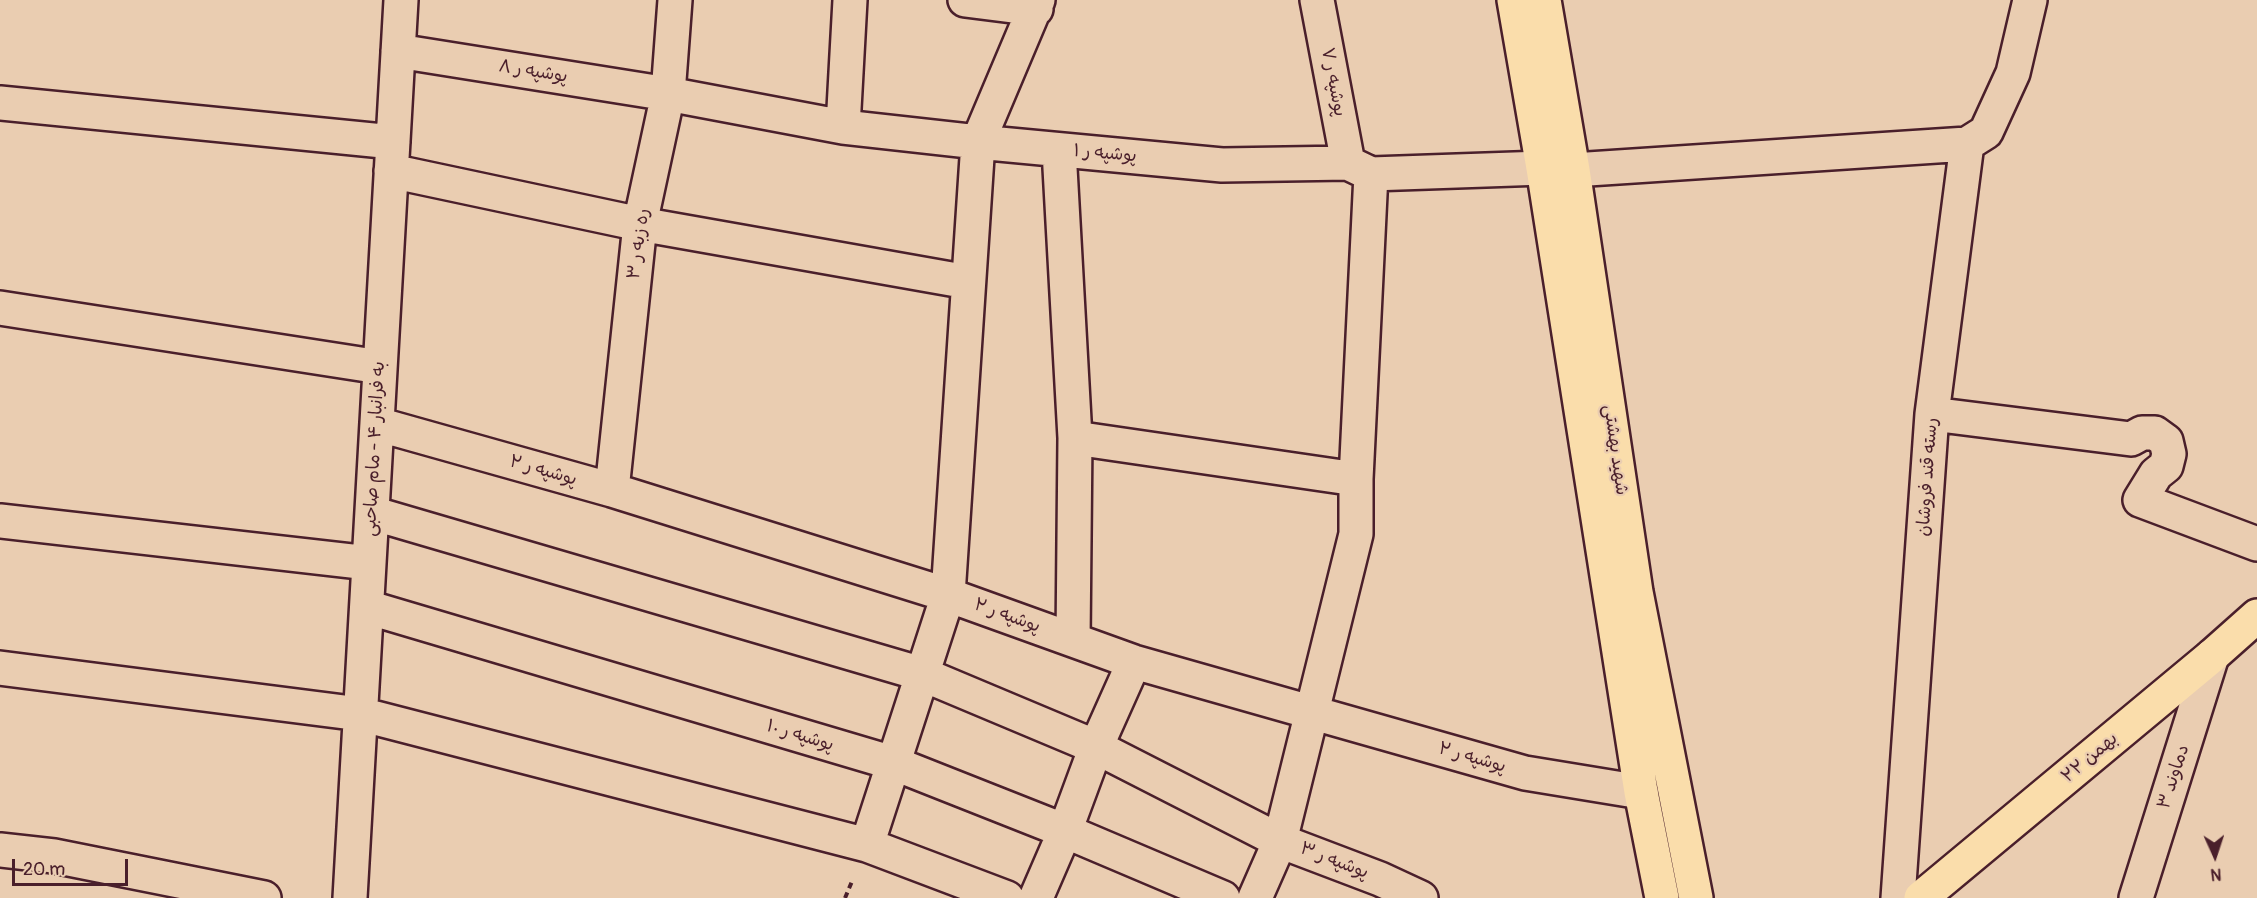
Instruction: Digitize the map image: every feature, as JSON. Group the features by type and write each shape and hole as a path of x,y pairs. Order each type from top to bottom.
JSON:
{"main road":[{"name":"شهید بهشتی","path":"1514,0 1558,169 1636,592 1696,898"},
{"name":"شهید بهشتی","path":"1544,0 1558,169 1641,792 1662,898"},
{"name":"۲۲ بهمن","path":"1921,898 2212,657 2257,616"}],"street":[{"name":"به فرانبار ۴ - مام صاحبی","path":"350,898 401,0"},
{"name":"ره زبه ر ۳","path":"612,490 640,224 668,94 675,0"},
{"path":"843,127 850,0"},
{"path":"867,845 948,595 978,142 1037,4 965,0"},
{"name":"پوشپه ر ۷","path":"1280,841 1356,534 1360,169 1317,0"},
{"path":"1967,144 1986,132 2013,73 2030,0"},
{"name":"پوشپە ر ۸","path":"398,51 668,94"},
{"name":"۱ پوشپه ر","path":"668,94 843,127 1222,165 1360,169 1558,169 1967,144"},
{"path":"0,103 392,156 640,224 968,282"},
{"name":"رسته قند فروشان","path":"1898,898 1932,414 1967,144"},
{"path":"1059,150 1075,438 1074,640"},
{"path":"0,308 380,367"},
{"path":"1932,414 2131,439 2142,433 2155,433 2166,441 2169,454 2166,466 2156,474 2140,500 2257,544"},
{"name":"پوشپه ر ۲","path":"377,424 612,490 948,595 1134,662 1525,773 1641,792"},
{"path":"1075,438 1356,479"},
{"name":"پوشپه ر ۳","path":"372,513 922,674 1096,747 1375,888 1421,898"},
{"path":"0,521 369,563"},
{"name":"پوشپه ر ۱۰","path":"367,607 893,764 1065,831 1223,898"},
{"name":"دماوند ۳","path":"2136,898 2212,657"},
{"path":"1036,898 1065,831 1096,747 1134,662"},
{"path":"0,668 360,714 867,845 1007,898"},
{"path":"1255,898 1280,841"},
{"path":"0,850 54,856 264,898"}]}
